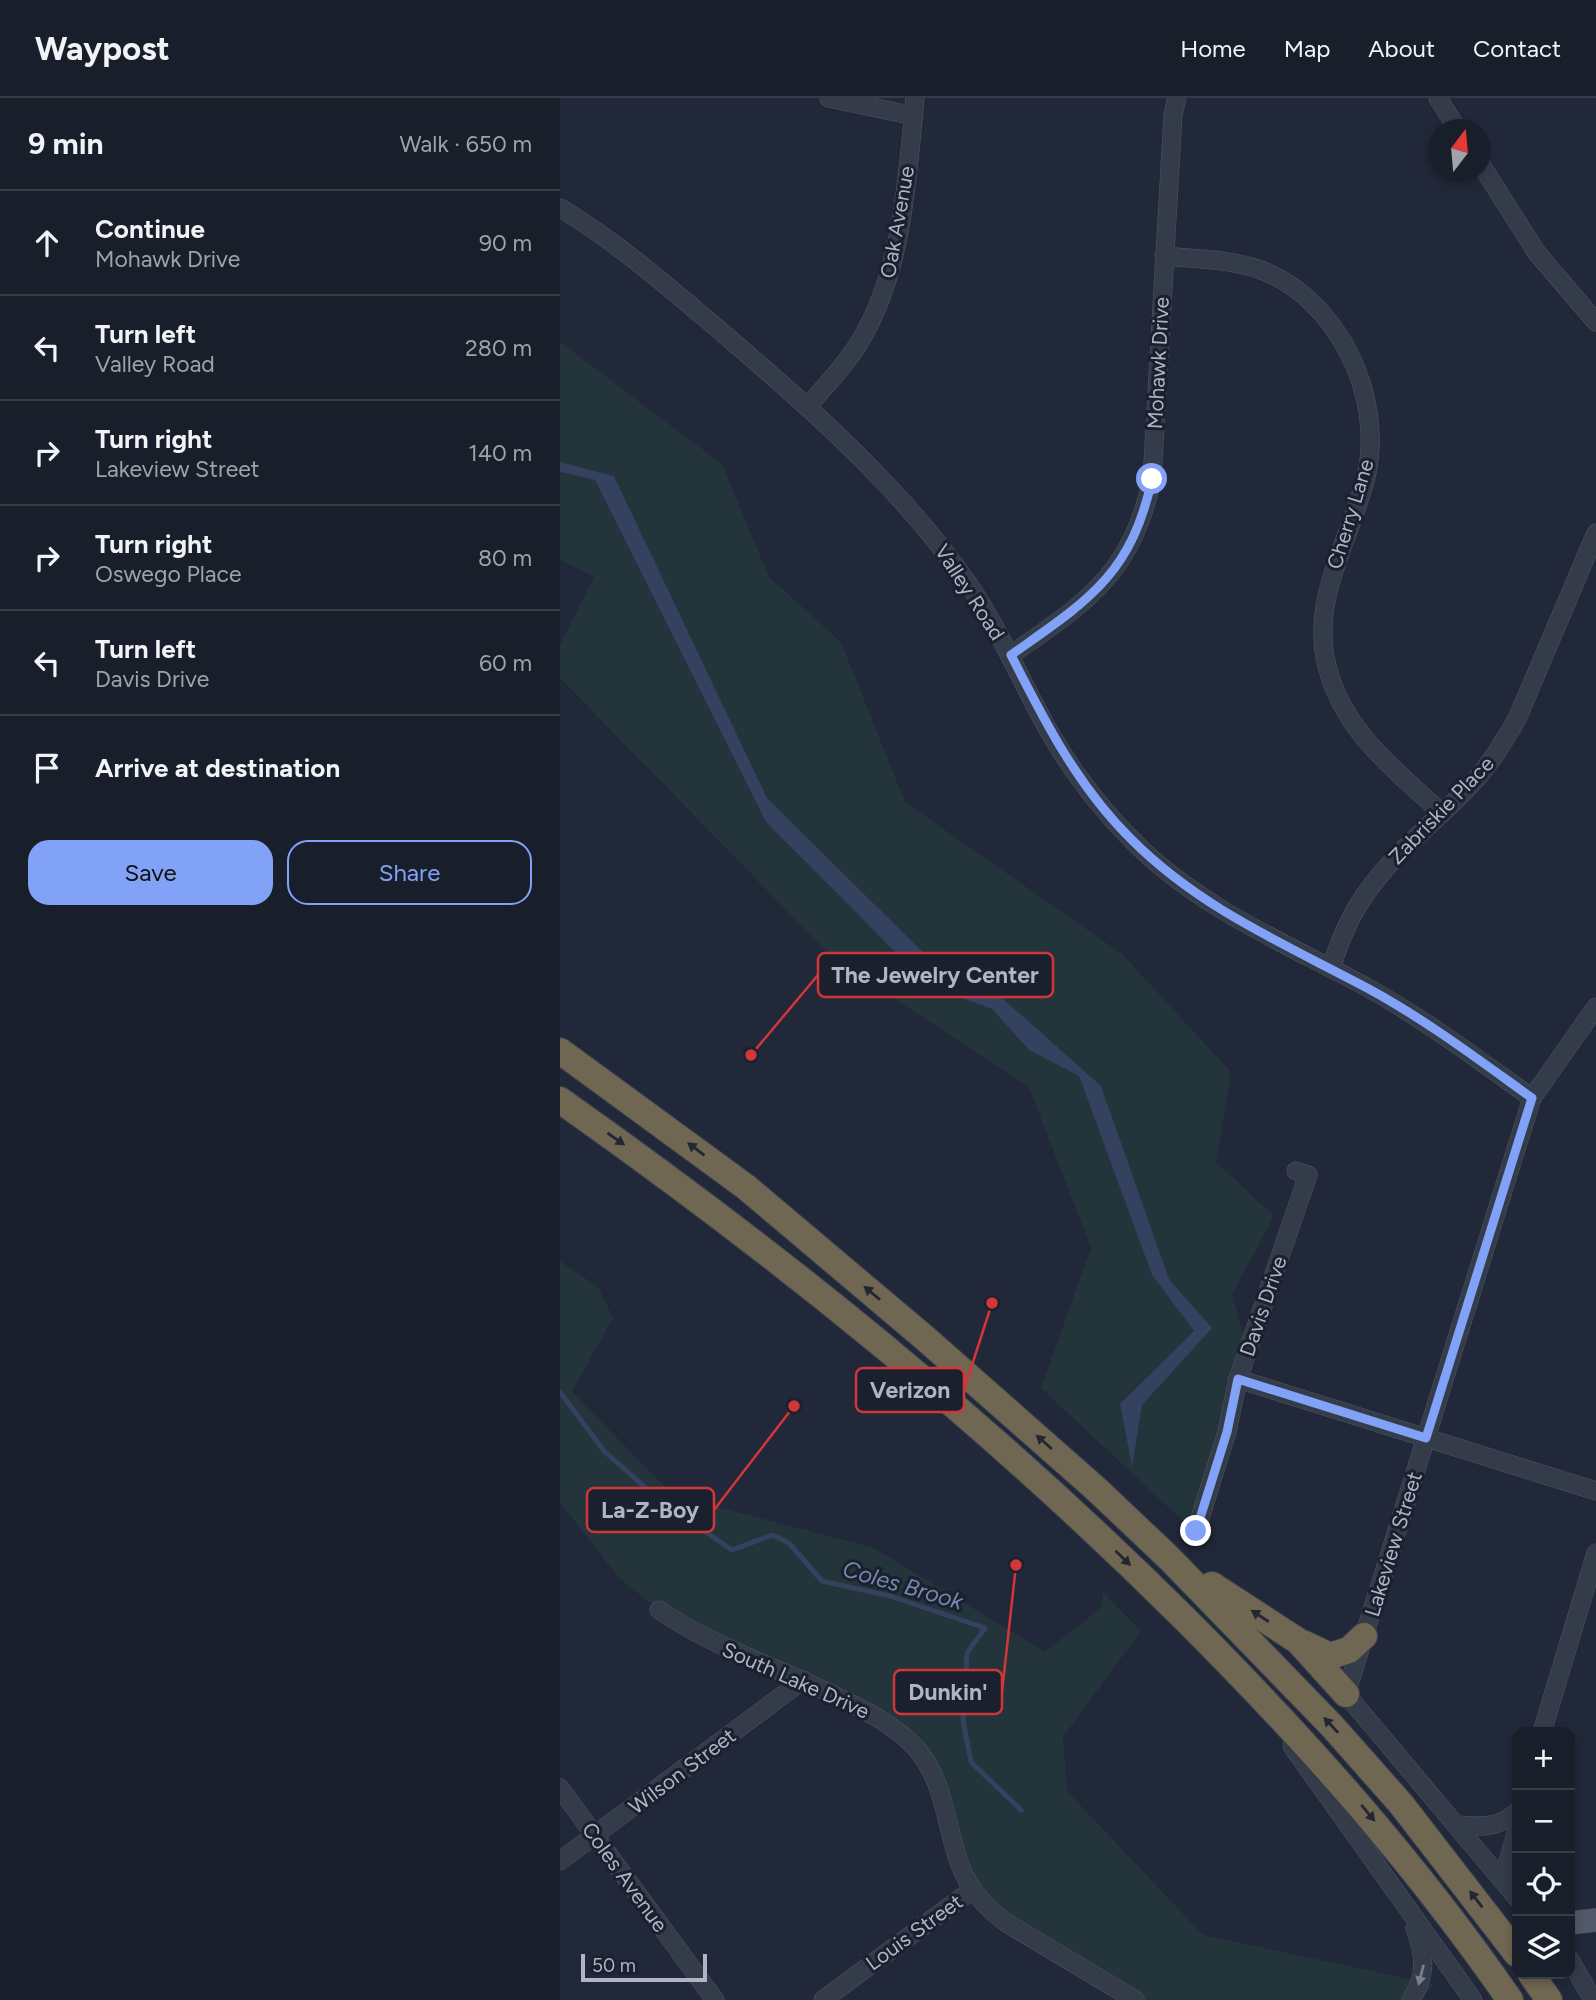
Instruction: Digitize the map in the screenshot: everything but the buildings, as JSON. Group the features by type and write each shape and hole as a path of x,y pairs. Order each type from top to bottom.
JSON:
{"highway":[{"path":"560,1051 755,1194 1010,1412 1169,1558 1332,1726 1409,1814 1512,1948"},
{"path":"560,1100 721,1214 907,1362 1074,1510 1239,1673 1368,1812 1426,1884 1510,2000"},
{"path":"1169,1558 1298,1641 1330,1656 1349,1650 1364,1636"},
{"path":"1298,1641 1346,1694"},
{"path":"1239,1673 1268,1713"},
{"path":"1534,1979 1549,2000"}],"main road":[{"path":"1575,1922 1596,1920"}],"street":[{"path":"829,98 915,107"},
{"name":"Mohawk Drive","path":"1011,655 1091,597 1118,565 1138,529 1152,479 1173,115 1177,98"},
{"path":"1438,98 1451,119"},
{"name":"Oak Avenue","path":"808,406 854,352 877,310 896,249 915,107"},
{"path":"1491,180 1537,253 1596,322"},
{"name":"Valley Road","path":"560,208 647,268 808,406 935,538 971,589 1011,655 1050,732 1074,771 1132,840 1165,871 1221,912 1331,969 1440,1032 1532,1098"},
{"name":"Cherry Lane","path":"1164,256 1235,262 1285,282 1322,314 1346,348 1366,398 1370,452 1366,476 1328,584 1323,624 1326,664 1334,689 1356,730 1442,813"},
{"name":"Zabriskie Place","path":"1331,969 1349,921 1366,892 1384,869 1478,777 1517,719 1596,533"},
{"name":"Lakeview Street","path":"1346,1694 1532,1098 1596,1007"},
{"name":"Davis Drive","path":"1196,1531 1227,1432 1238,1379 1308,1175 1296,1171"},
{"path":"1238,1379 1596,1491"},
{"path":"1544,1727 1596,1553"},
{"name":"South Lake Drive","path":"659,1610 714,1642 803,1680 881,1718 918,1750 932,1772 942,1795 960,1865 972,1889 1005,1922 1135,2000"},
{"name":"Wilson Street","path":"560,1861 803,1680"},
{"path":"1346,1694 1512,1891"},
{"path":"1268,1713 1473,2000"},
{"name":"Coles Avenue","path":"560,1788 715,2000"},
{"path":"1457,1825 1485,1827 1512,1817"},
{"path":"1503,1879 1512,1848"},
{"name":"Louis Street","path":"823,2000 972,1889"},
{"path":"1405,1902 1423,1951 1424,1974 1411,2000"},
{"path":"1575,1969 1593,2000"}],"shaded area":[{"path":"560,342 722,464 769,577 841,642 905,802 1122,954 1231,1072 1216,1162 1274,1216 1232,1294 1251,1362 1198,1535 1041,1388 1091,1248 1029,1087 834,959 560,678 560,645 594,577 560,560 560,472 595,480 766,822 929,986 992,1009 1029,1050 1079,1076 1152,1275 1194,1331 1120,1404 1132,1464 1142,1405 1211,1328 1169,1279 1101,1087 992,989 942,971 767,798 614,476 560,462"},
{"path":"560,1261 598,1287 613,1318 572,1392 674,1496 872,1547 1045,1652 1102,1607 1103,1592 1141,1631 1063,1737 1067,1791 1203,1935 1433,1984 1421,2000 1137,2000 972,1890 918,1750 881,1718 659,1610 618,1577 560,1502"}],"water":[{"path":"560,462 614,476 767,798 942,971 992,989 1101,1086 1169,1279 1212,1328 1142,1405 1132,1466 1120,1404 1194,1331 1152,1275 1079,1076 1029,1050 992,1009 929,986 766,822 595,480 560,472"}],"waterway":[{"name":"Coles Brook","path":"560,1392 604,1451 657,1498 732,1550 772,1535 789,1543 822,1581 890,1596 985,1628 967,1653 963,1721 971,1762 1021,1810"}],"place":[{"name":"The Jewelry Center","path":"751,1055"},
{"name":"Verizon","path":"992,1303"},
{"name":"La-Z-Boy","path":"794,1406"},
{"name":"Dunkin'","path":"1016,1565"}],"route":[{"path":"1152,479 1138,529 1126,554 1110,577 1091,597 1011,655 1050,732 1074,771 1101,806 1165,871 1231,918 1371,990 1440,1032 1532,1098 1426,1438 1238,1379 1227,1432 1196,1531"}]}
